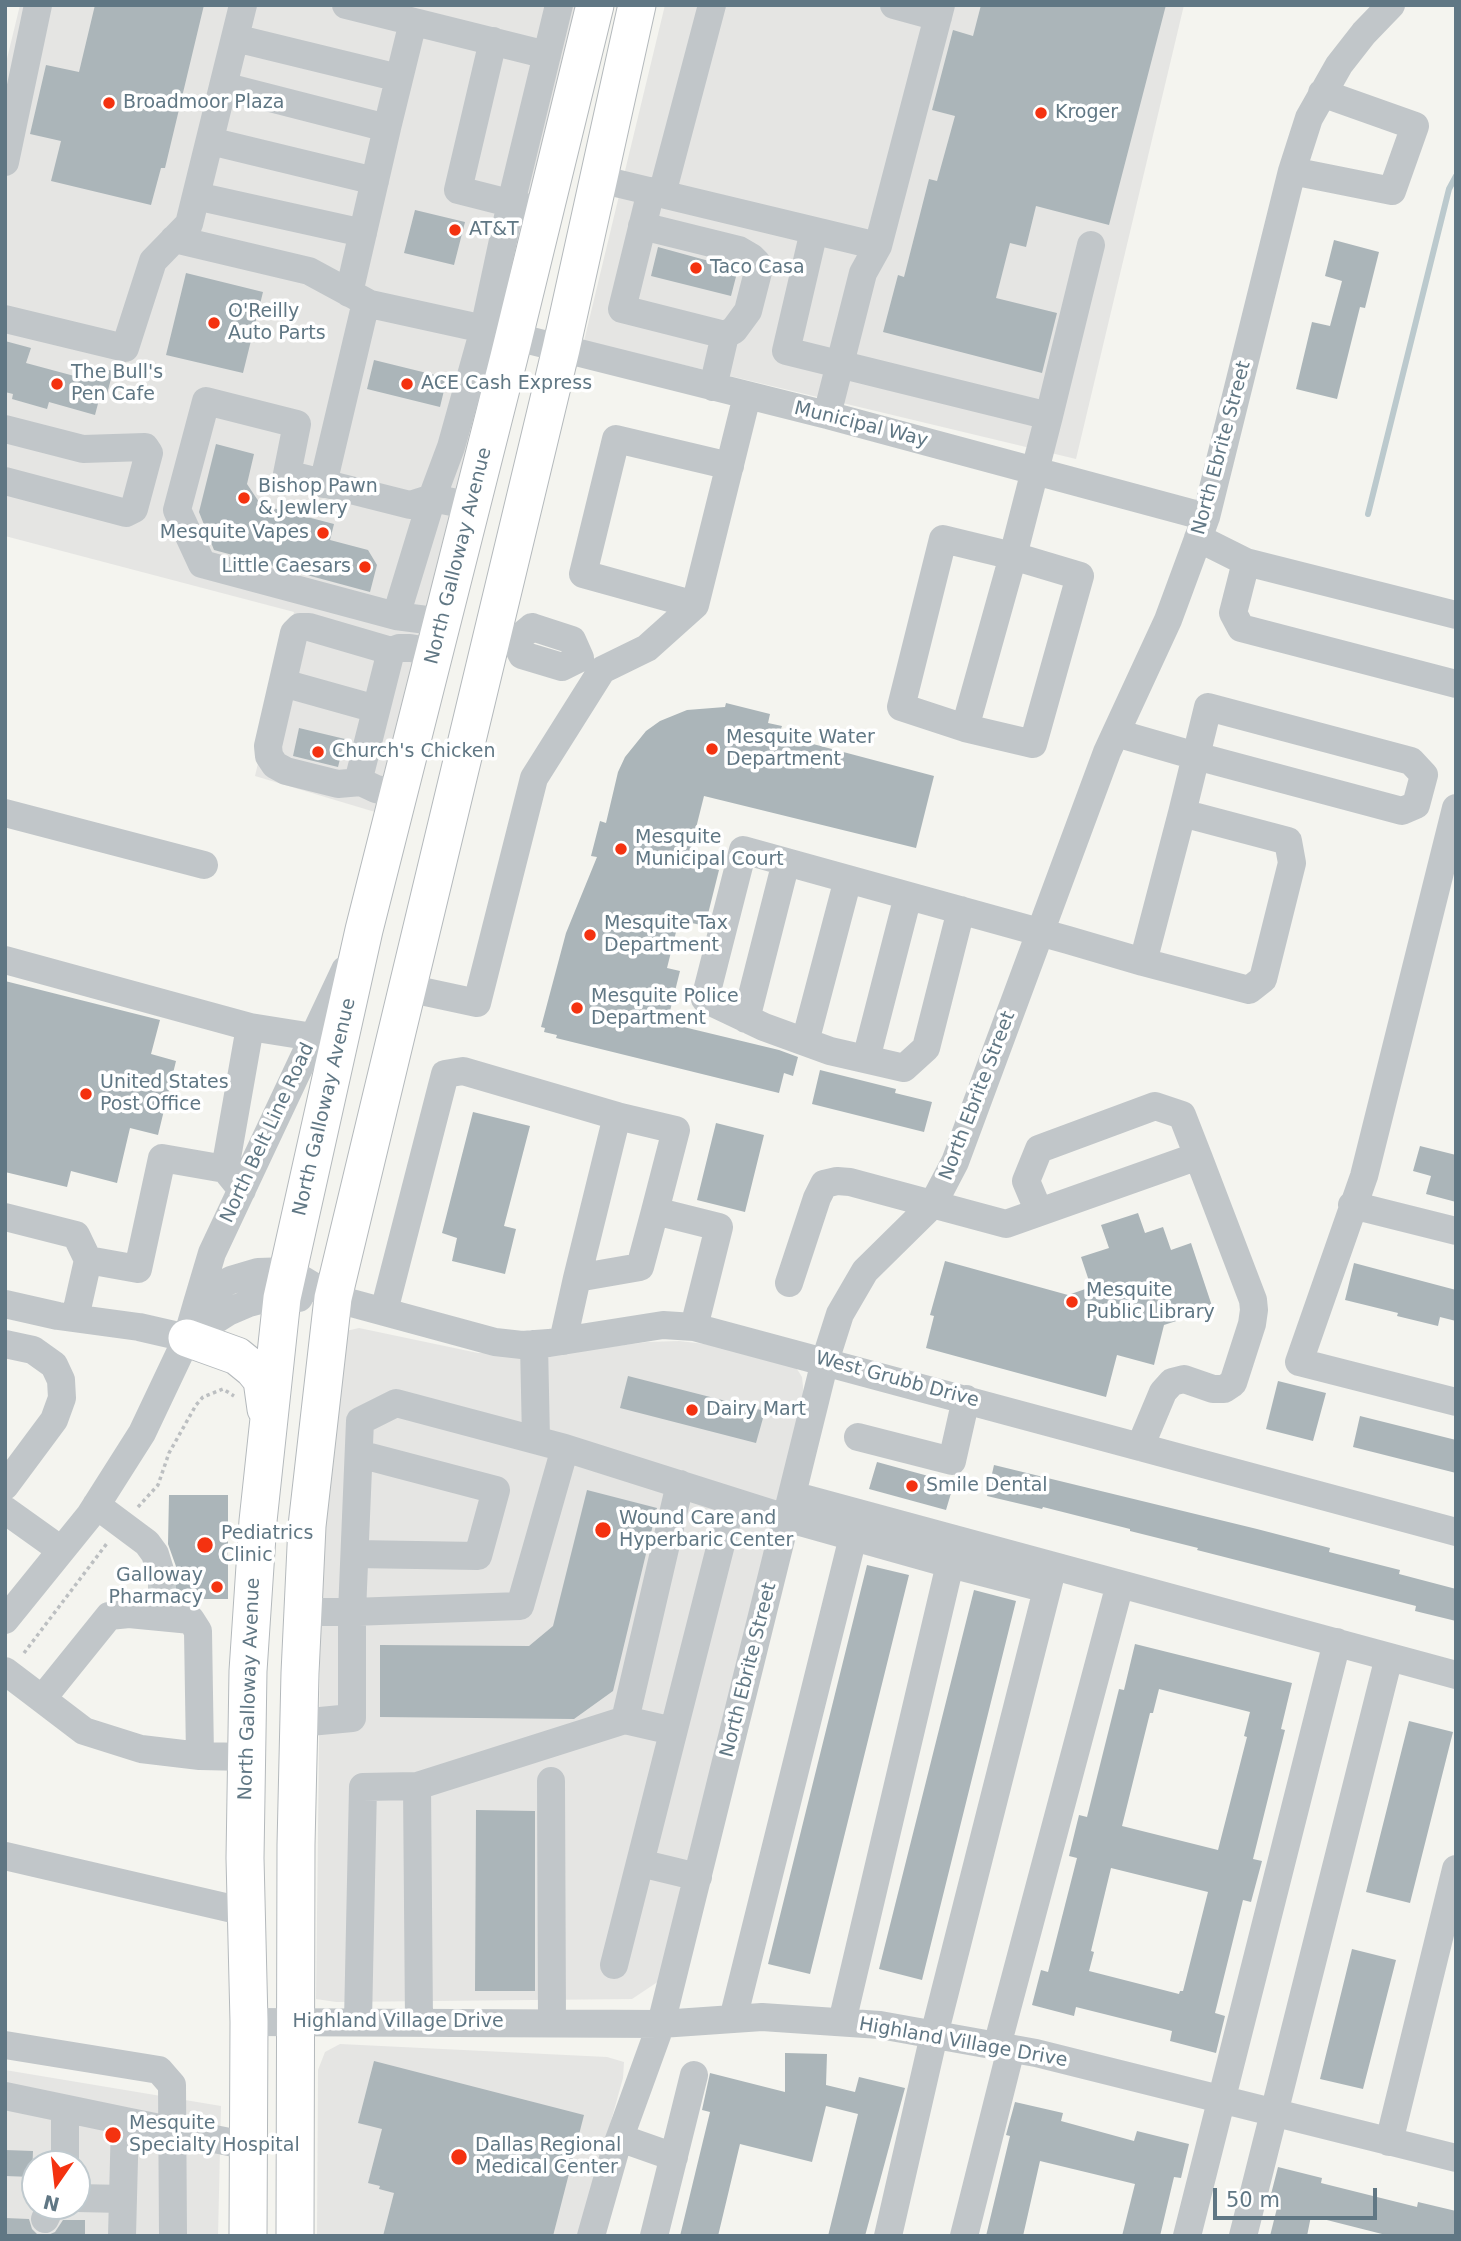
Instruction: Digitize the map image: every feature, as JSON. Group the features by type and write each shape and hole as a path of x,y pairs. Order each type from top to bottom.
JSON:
{"main road":[{"name":"North Galloway Avenue","path":"248,2236 246,1757 250,1609 285,1284 364,930 472,506 468,451 528,207 595,5"},
{"path":"295,2222 296,1860 303,1612 307,1526 333,1298 407,988 503,638 561,349 637,5"},
{"path":"438,637 503,638"},
{"path":"187,1338 237,1356 253,1368 262,1380 268,1426"},
{"path":"250,1609 303,1612"},
{"path":"246,1757 271,1759 283,1767 283,1824 296,1860"},
{"path":"249,2146 260,2148 278,2166 295,2222"}],"street":[{"path":"5,162 16,54 38,5"},
{"path":"5,319 125,348 153,261 189,224 243,5"},
{"path":"346,5 547,55"},
{"path":"494,41 458,190 528,207 547,55 559,5"},
{"path":"642,226 739,250 757,263 758,272 748,311 734,330 725,335 622,309 642,226 657,192 712,5"},
{"path":"827,415 863,273 878,246 939,11 894,5"},
{"name":"North Ebrite Street","path":"591,2236 620,2138 662,2024 825,1361 840,1314 865,1271 933,1204 955,1162 1107,752 1168,620 1202,528 1292,171 1309,118 1339,65 1391,5"},
{"path":"323,484 357,298 363,233 413,22"},
{"path":"235,37 399,79"},
{"path":"223,86 387,128"},
{"path":"1292,171 1392,191 1415,126 1322,93"},
{"path":"210,141 375,181"},
{"path":"599,179 878,246"},
{"path":"196,196 363,233"},
{"path":"814,231 786,351 1049,416"},
{"name":"Municipal Way","path":"174,239 309,271 357,298 827,415 1035,470 1202,528 1246,562 1456,615"},
{"path":"965,728 1013,556 1091,245"},
{"path":"713,387 725,335"},
{"path":"503,638 522,654 562,667 591,664 647,648 695,605 747,396"},
{"path":"438,637 396,616 202,564 177,510 206,401 297,424 288,474 410,505 432,498 472,506"},
{"path":"5,429 83,449 145,447 149,453 134,509 126,513 5,481"},
{"path":"695,605 583,574 616,439 730,467"},
{"path":"396,616 432,498 468,451"},
{"path":"943,539 1013,556 1080,576 1033,744 965,728 901,707 943,539"},
{"path":"1246,562 1233,613 1241,628 1456,684"},
{"path":"398,794 360,782 345,785 330,783 286,771 275,765 269,756 268,746 294,633 300,627 309,627 391,651 410,648 438,637"},
{"path":"360,782 391,651"},
{"path":"407,988 477,1003 534,778 591,664"},
{"path":"283,683 376,709"},
{"path":"1116,733 1196,756 1402,811 1416,804 1424,775 1411,761 1208,707 1196,756 1182,813 1143,962"},
{"path":"1456,808 1364,1176 1299,1362 1456,1402"},
{"path":"5,813 204,865"},
{"path":"961,910 926,1048 904,1068 830,1052 746,1019 705,999 743,850 908,896 961,910 1040,932 1143,962 1250,990 1263,979 1292,863 1288,841 1182,813"},
{"path":"746,1019 786,862"},
{"path":"805,1042 848,879"},
{"path":"866,1059 908,896"},
{"name":"North Belt Line Road","path":"198,1300 233,1180 313,1037 364,930"},
{"path":"5,960 250,1027 313,1037"},
{"path":"88,1260 138,1269 162,1158 233,1180 250,1027"},
{"path":"384,1311 445,1074 463,1071 617,1116 676,1130 640,1267 577,1278"},
{"path":"1040,1212 1026,1181 1039,1149 1155,1106 1182,1115 1253,1300 1252,1324 1233,1382 1224,1389 1213,1389 1184,1380 1172,1382 1163,1392 1140,1447"},
{"path":"563,1341 617,1116"},
{"path":"789,1283 824,1184 850,1182 1006,1224 1198,1156"},
{"path":"1352,1205 1456,1231"},
{"path":"655,1211 719,1227 694,1326"},
{"path":"5,1217 76,1235 88,1260 75,1318"},
{"path":"5,1619 96,1505 142,1433 187,1338 198,1300 231,1280 258,1272 285,1284"},
{"path":"8,1312 138,1327 187,1338 228,1312 285,1284"},
{"name":"West Grubb Drive","path":"285,1284 495,1342 534,1344 663,1325 694,1326 1456,1531"},
{"path":"5,1344 33,1350 54,1364 61,1380 62,1398 54,1420 5,1486"},
{"path":"534,1344 536,1439"},
{"path":"858,1437 952,1461 966,1399"},
{"path":"299,1723 352,1718 352,1612 360,1421 396,1404 536,1439 732,1501 789,1506 1050,1577"},
{"path":"303,1612 520,1606 565,1448"},
{"path":"355,1555 478,1556 496,1490 359,1454"},
{"path":"625,1720 680,1483"},
{"path":"614,1965 732,1501"},
{"path":"96,1505 147,1543 155,1555 162,1598 191,1620 198,1631 201,1756"},
{"path":"789,1506 853,1537 950,1564 1120,1584 1456,1675"},
{"path":"5,1510 61,1550"},
{"path":"733,2019 853,1537"},
{"path":"842,2022 950,1564"},
{"path":"888,2236 934,2035 1050,1577"},
{"path":"964,2236 1004,2047 1120,1584"},
{"path":"41,1699 109,1616 129,1614 162,1598"},
{"path":"1188,2236 1337,1642"},
{"path":"1243,2236 1389,1657"},
{"path":"5,1671 84,1731 141,1749 201,1756 246,1757"},
{"path":"358,2021 362,1787 417,1786 625,1720 673,1731"},
{"path":"551,1781 552,2023"},
{"path":"417,1786 419,2022"},
{"path":"5,1856 246,1912"},
{"path":"640,1863 698,1877"},
{"path":"1389,2141 1456,1869"},
{"name":"Highland Village Drive","path":"249,2022 662,2024 762,2017 880,2025 1004,2047 1456,2158"},
{"path":"5,2045 159,2070 172,2085 173,2236"},
{"path":"654,2236 694,2075"},
{"path":"5,2096 249,2146"},
{"path":"65,2109 65,2150"},
{"path":"122,2236 125,2121"},
{"path":"620,2138 674,2157"},
{"path":"91,2198 123,2199"}],"shaded area":[{"name":"Broadmoor Plaza","path":"20,5 579,5 375,812 255,776 294,612 5,536 5,67"},
{"path":"665,5 1184,5 1076,459 584,341"},
{"path":"359,1328 478,1353 586,1350 679,1341 705,1344 795,1366 802,1377 804,1396 662,1979 632,1999 336,2002 316,1999 320,1660 325,1520 346,1331"},
{"name":"Dallas Regional Medical Center","path":"340,2044 607,2057 624,2062 623,2078 579,2236 317,2236 318,2070 325,2052"},
{"name":"Mesquite Specialty Hospital","path":"5,2070 221,2106 218,2236 5,2236"}],"building":[{"name":"Broadmoor Plaza","path":"95,5 204,5 165,168 161,168 151,205 51,181 61,141 30,134 46,65 79,72"},
{"name":"Kroger","path":"981,5 1166,5 1109,225 1036,206 1026,247 1010,243 996,298 1057,313 1042,373 883,332 898,275 904,277 929,179 937,181 955,116 932,110 953,30 973,36"},
{"path":"415,210 465,222 454,265 404,253"},
{"path":"1334,240 1379,252 1365,308 1360,307 1337,399 1296,389 1312,322 1330,326 1342,281 1325,276"},
{"name":"Taco Casa","path":"658,247 738,269 731,296 651,276"},
{"name":"O'Reilly Auto Parts","path":"186,273 263,292 243,373 166,355"},
{"name":"The Bull's Pen Cafe","path":"5,341 31,348 26,363 78,377 82,363 113,371 107,394 101,392 95,415 49,402 47,409 12,399 13,394 5,392"},
{"name":"ACE Cash Express","path":"374,360 447,378 440,407 367,389"},
{"path":"216,444 254,454 247,484 261,505 334,524 330,540 368,550 377,565 370,592 214,550 199,512"},
{"path":"726,703 770,714 768,723 782,726 779,735 934,776 916,848 704,796 690,852 697,854 694,864 719,870 705,926 679,920 667,968 680,971 667,1023 798,1057 793,1076 784,1073 779,1093 556,1038 557,1035 544,1032 545,1028 541,1027 566,933 597,857 591,856 600,821 606,823 618,772 625,757 646,731 660,721 687,710 725,707"},
{"name":"Church's Chicken","path":"299,728 345,739 338,767 293,756"},
{"name":"United States Post Office","path":"5,981 160,1020 151,1054 176,1061 158,1135 130,1128 117,1183 71,1171 67,1187 5,1172"},
{"path":"820,1070 896,1089 895,1093 932,1102 924,1132 812,1104"},
{"path":"473,1112 530,1126 504,1226 516,1229 505,1274 452,1261 457,1238 442,1233"},
{"path":"716,1123 764,1135 745,1212 697,1200"},
{"path":"1420,1146 1456,1155 1456,1202 1426,1194 1431,1176 1413,1171"},
{"name":"Mesquite Public Library","path":"1138,1213 1145,1233 1163,1227 1171,1250 1191,1243 1213,1309 1164,1325 1154,1365 1117,1355 1106,1397 926,1348 934,1316 930,1315 945,1261 1068,1295 1091,1287 1081,1257 1109,1248 1101,1225"},
{"path":"1354,1263 1456,1290 1456,1321 1440,1317 1438,1326 1345,1300"},
{"name":"Dairy Mart","path":"628,1376 765,1411 756,1443 620,1408"},
{"path":"1278,1381 1326,1393 1313,1441 1266,1429"},
{"path":"1360,1416 1456,1440 1456,1473 1353,1447"},
{"name":"Smile Dental","path":"877,1462 954,1483 946,1510 869,1489"},
{"path":"994,1465 1257,1529 1330,1548 1329,1552 1400,1570 1399,1574 1456,1589 1456,1621 1415,1611 1416,1606 1197,1550 1198,1548 1130,1529 987,1496"},
{"path":"587,1490 657,1508 613,1691 574,1719 380,1717 380,1645 529,1646 553,1626"},
{"path":"169,1495 228,1495 228,1599 152,1599 152,1590 167,1593 175,1588 178,1580 178,1572 168,1544"},
{"path":"867,1565 909,1575 810,1974 768,1964"},
{"path":"974,1590 1016,1601 922,1980 879,1969"},
{"path":"1135,1644 1292,1683 1281,1729 1285,1730 1253,1859 1262,1861 1251,1902 1243,1900 1215,2013 1225,2016 1216,2053 1170,2041 1172,2031 1076,2007 1074,2016 1032,2005 1041,1970 1048,1972 1077,1858 1069,1856 1079,1815 1087,1817 1119,1689 1124,1690","holes":["1159,1689 1250,1712 1244,1736 1247,1737 1218,1850 1122,1826 1150,1713 1153,1713","1111,1868 1208,1892 1183,1991 1179,1994 1089,1971 1094,1952 1091,1951"]},
{"path":"1409,1721 1453,1732 1410,1903 1366,1892"},
{"path":"476,1810 535,1811 535,1991 475,1991"},
{"path":"1352,1949 1396,1960 1363,2089 1320,2079"},
{"path":"785,2053 827,2054 826,2085 855,2092 859,2077 905,2088 865,2236 828,2236 858,2114 826,2106 812,2162 740,2144 718,2236 680,2236 710,2112 702,2110 710,2073 785,2092"},
{"path":"374,2061 584,2115 553,2236 383,2236 394,2193 368,2183 382,2129 358,2123"},
{"path":"1015,2102 1063,2113 1061,2121 1134,2141 1137,2131 1189,2144 1181,2178 1174,2177 1160,2236 1122,2236 1135,2184 1040,2161 1023,2236 986,2236 1010,2136 1006,2135"},
{"path":"5,2150 21,2151 21,2177 5,2176"},
{"path":"1278,2167 1322,2178 1321,2183 1417,2207 1418,2202 1456,2211 1456,2236 1390,2236 1311,2216 1307,2236 1270,2236 1278,2204 1269,2202"},
{"path":"5,2218 29,2220 37,2234 46,2236 5,2236"},
{"path":"63,2220 85,2220 85,2236 46,2236 55,2232"}],"waterway":[{"path":"1368,514 1449,189 1456,176"}],"tunnel":[{"path":"162,1577 162,1599"}],"place":[{"name":"Broadmoor Plaza","path":"109,103"},
{"name":"Kroger","path":"1041,113"},
{"name":"AT&T","path":"455,230"},
{"name":"Taco Casa","path":"696,268"},
{"name":"O'Reilly Auto Parts","path":"214,323"},
{"name":"The Bull's Pen Cafe","path":"57,384"},
{"name":"ACE Cash Express","path":"407,384"},
{"name":"Bishop Pawn & Jewlery","path":"244,498"},
{"name":"Mesquite Vapes","path":"323,533"},
{"name":"Little Caesars","path":"365,567"},
{"name":"Mesquite Water Department","path":"712,749"},
{"name":"Church's Chicken","path":"318,752"},
{"name":"Mesquite Municipal Court","path":"621,849"},
{"name":"Mesquite Tax Department","path":"590,935"},
{"name":"Mesquite Police Department","path":"577,1008"},
{"name":"United States Post Office","path":"86,1094"},
{"name":"Mesquite Public Library","path":"1072,1302"},
{"name":"Dairy Mart","path":"692,1410"},
{"name":"Smile Dental","path":"912,1486"},
{"name":"Wound Care and Hyperbaric Center","path":"603,1530"},
{"name":"Pediatrics Clinic","path":"205,1545"},
{"name":"Galloway Pharmacy","path":"217,1587"},
{"name":"Mesquite Specialty Hospital","path":"113,2135"},
{"name":"Dallas Regional Medical Center","path":"459,2157"}]}
